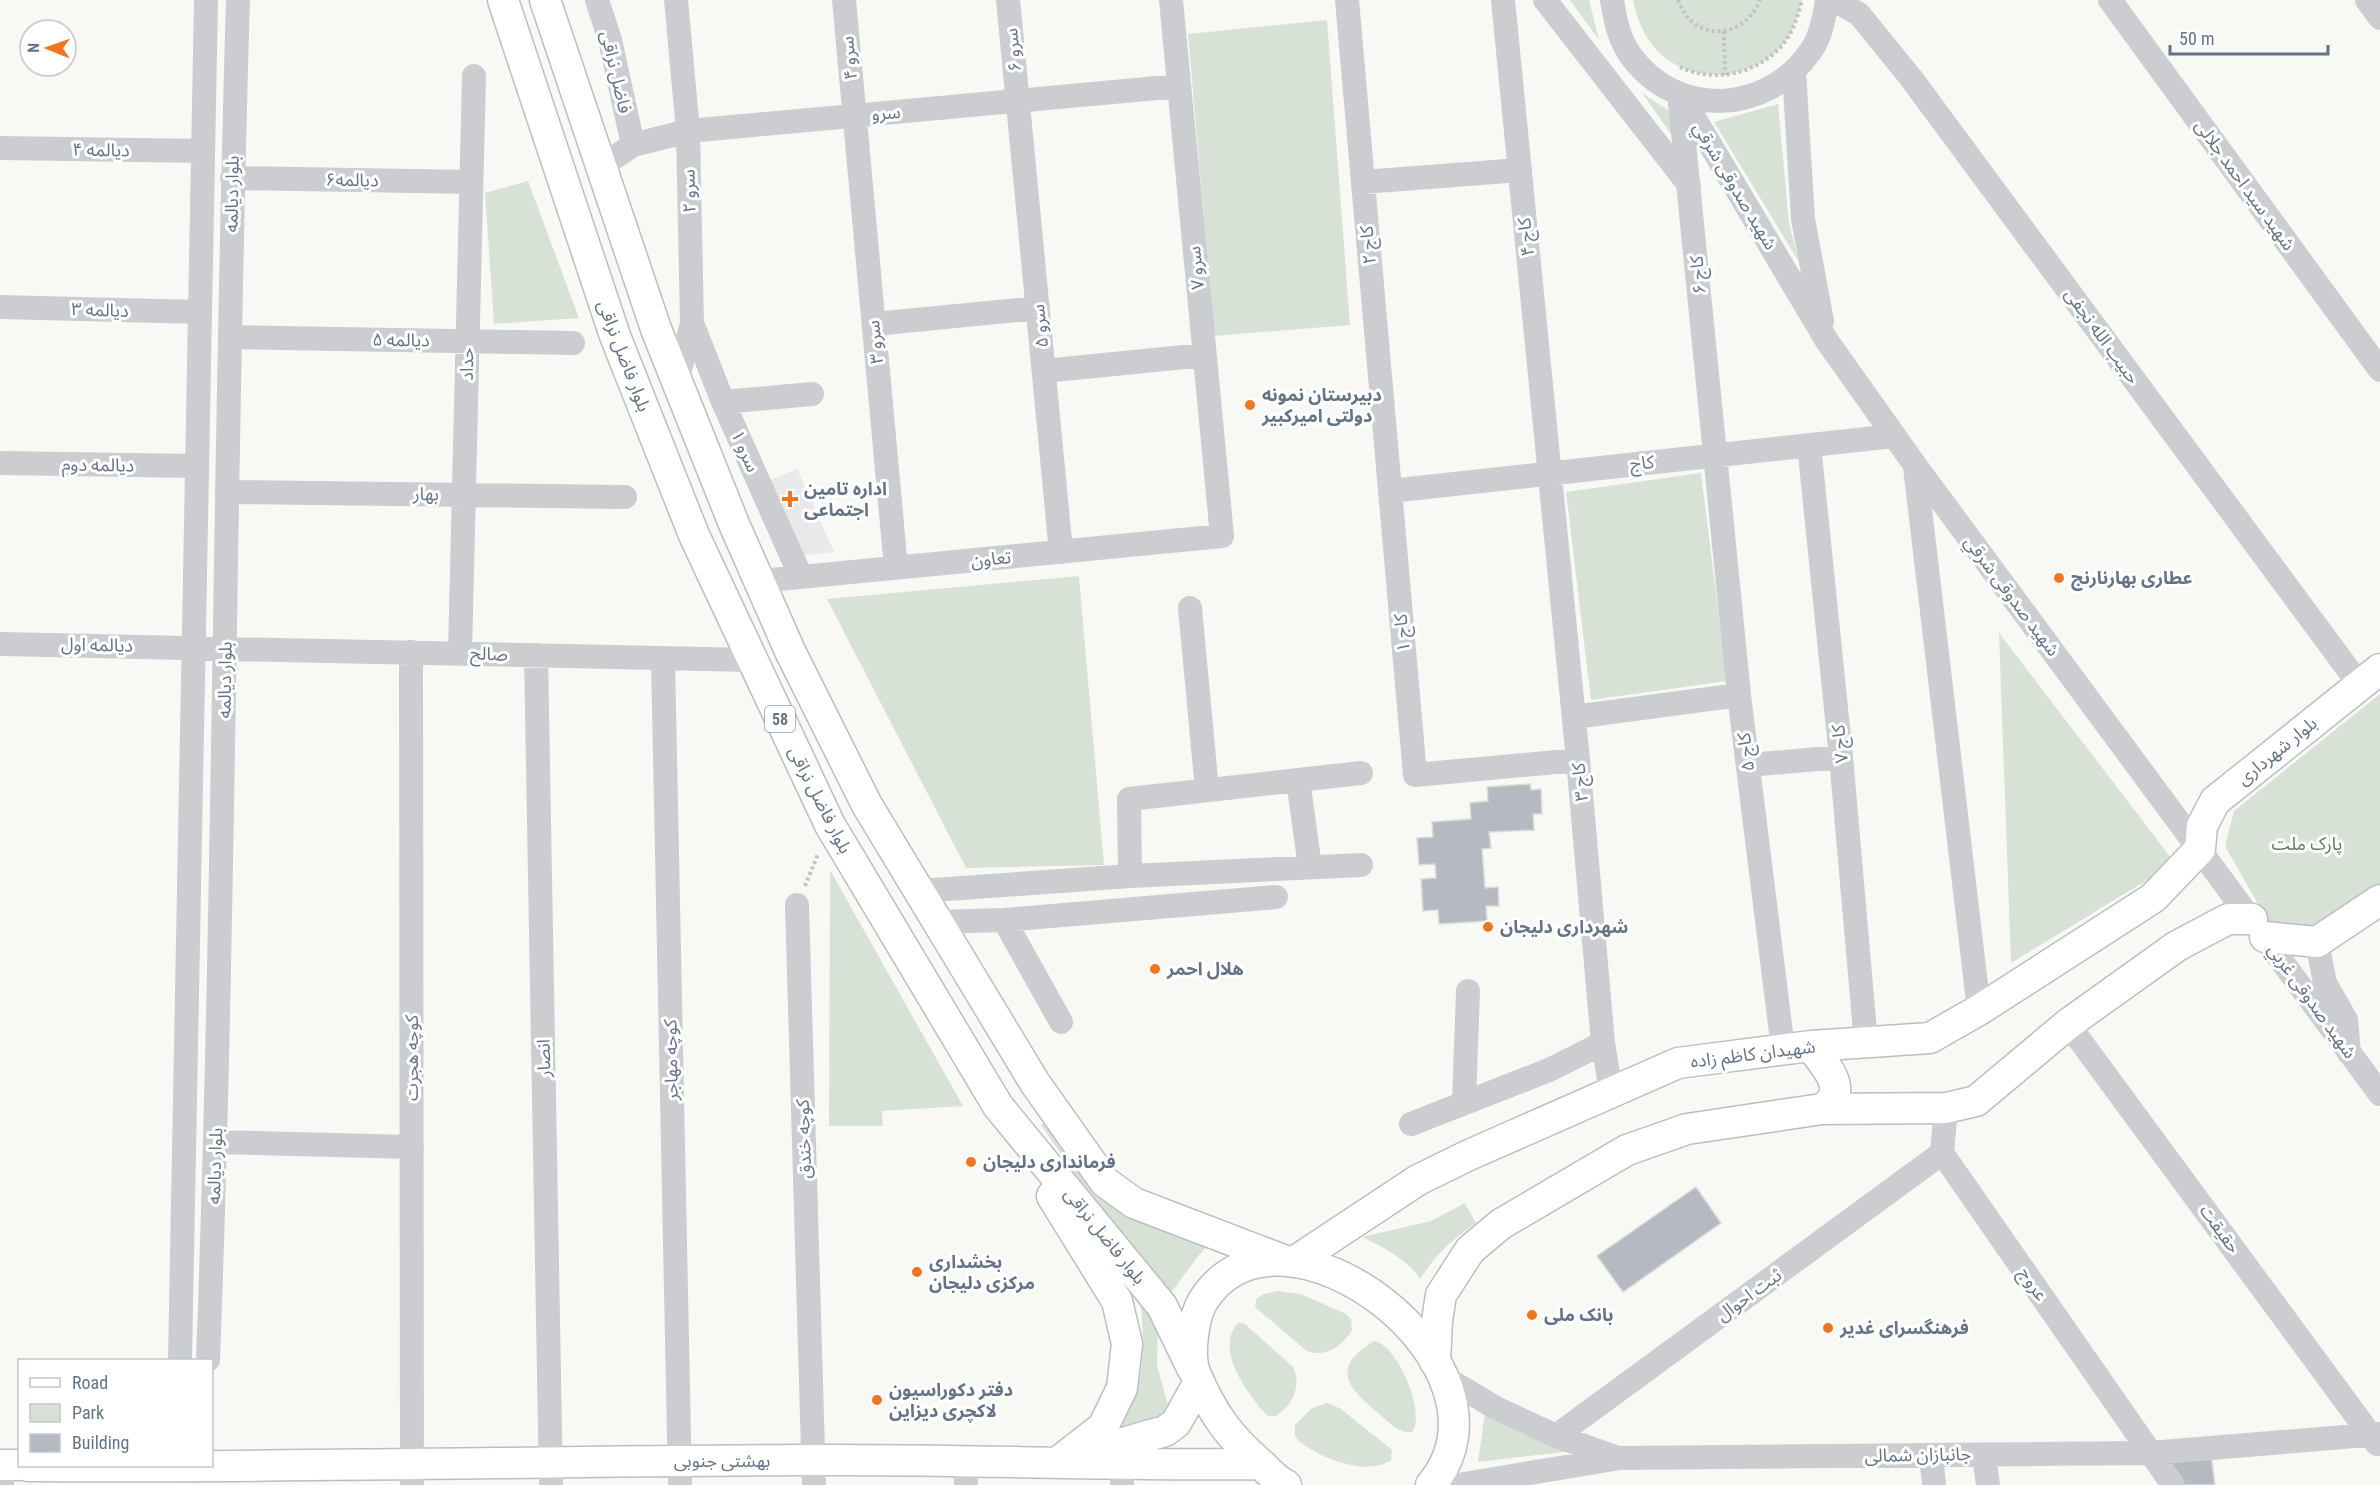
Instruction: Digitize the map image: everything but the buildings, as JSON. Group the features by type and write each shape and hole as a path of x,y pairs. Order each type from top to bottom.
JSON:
{"main road":[{"name":"بلوار فاضل نراقی","path":"503,0 615,336 694,535 830,825 998,1106 1162,1306 1207,1402 1229,1435 1277,1480"},
{"name":"بلوار فاضل نراقی","path":"545,0 656,328 734,524 790,651 867,805 1035,1083 1106,1182 1134,1203 1288,1261"},
{"name":"بلوار شهرداری","path":"2200,849 2202,825 2215,801 2369,677"},
{"name":"شهیدان کاظم زاده","path":"1288,1261 1418,1180 1611,1091 1678,1063 1797,1047 1930,1038 1979,1010 2154,898 2200,849"},
{"path":"1440,1369 1437,1321 1442,1295 1470,1250 1501,1224 1627,1150 1687,1129 1822,1109 1946,1108 1976,1101 2068,1024 2177,946 2228,919 2317,942 2380,900"},
{"path":"1797,1047 1835,1081 1834,1098 1822,1109"},
{"path":"998,1106 1117,1301 1127,1344 1122,1388 1103,1427 1058,1462"},
{"path":"1058,1462 1165,1431 1176,1423 1196,1375 1193,1336 1198,1309 1207,1294 1219,1280 1253,1262 1288,1261 1327,1270 1367,1290 1400,1315 1425,1345 1440,1369 1454,1410 1450,1451 1437,1478 1431,1485"},
{"name":"بهشتی جنوبی","path":"10,1469 335,1475 966,1473 1058,1462 1122,1475 1277,1480"}],"street":[{"name":"بلوار دیالمه","path":"180,1359 206,0"},
{"name":"بلوار دیالمه","path":"208,1359 216,1142 232,178 238,0"},
{"name":"فاضل نراقی","path":"597,0 610,40 633,145"},
{"name":"سرو ۲","path":"676,0 688,131 692,323 677,381"},
{"name":"سرو ۴","path":"843,0 854,116"},
{"name":"سرو ۶","path":"1008,0 1018,100"},
{"name":"سرو ۷","path":"1171,0 1222,536"},
{"name":"کاج ۲","path":"1347,0 1390,491"},
{"name":"کاج ۴","path":"1503,0 1549,473"},
{"path":"1545,0 1689,185"},
{"path":"1612,0 1616,27 1630,55 1652,79 1680,94 1709,101 1740,100 1768,90 1794,72 1811,50 1823,25 1827,0"},
{"name":"حبیب الله نجفی","path":"1834,0 1859,14 1911,78 2369,677"},
{"name":"شهید سید احمد جلالی","path":"2110,0 2380,370"},
{"path":"2367,0 2380,18"},
{"name":"شهید صدوقی شرقي","path":"1794,72 1803,219 1827,340"},
{"name":"حداد","path":"460,653 474,76"},
{"name":"سرو","path":"602,166 633,145 688,131 1179,86"},
{"name":"کاج ۶","path":"1680,94 1715,455"},
{"name":"شهید صدوقی شرقي","path":"1680,94 1827,340 1915,465 2258,928"},
{"name":"سرو ۵","path":"1018,100 1061,552"},
{"name":"سرو ۳","path":"854,116 896,568"},
{"name":"دیالمه ۴","path":"0,148 203,152"},
{"path":"1363,182 1520,170"},
{"name":"دیالمه۶","path":"232,178 471,182"},
{"name":"دیالمه ۳","path":"0,307 200,312"},
{"path":"874,324 1038,308"},
{"name":"سرو ۱","path":"692,323 723,402 801,577"},
{"name":"دیالمه ۵","path":"230,337 573,343"},
{"path":"1044,371 1204,355"},
{"path":"723,402 812,394"},
{"name":"کاج","path":"1390,491 1894,436"},
{"name":"کاج ۷","path":"1809,445 1841,757 1866,1043"},
{"name":"کاج ۵","path":"1715,455 1748,765 1797,1047"},
{"name":"دیالمه دوم","path":"0,464 197,466"},
{"path":"1915,465 1979,1010"},
{"name":"کاج ۳","path":"1549,473 1574,717 1603,1043 1611,1091"},
{"name":"کاج ۱","path":"1390,491 1415,775 1578,760"},
{"name":"بهار","path":"227,492 625,497"},
{"name":"تعاون","path":"759,581 1222,536"},
{"path":"1190,608 1207,790"},
{"name":"دیالمه اول","path":"0,644 225,647"},
{"name":"صالح","path":"225,647 752,660"},
{"name":"کوچه هجرت","path":"411,652 412,1474"},
{"name":"انصار","path":"536,655 551,1473"},
{"name":"کوچه مهاجر","path":"663,659 680,1473"},
{"path":"1574,717 1739,695"},
{"path":"1748,765 1841,757"},
{"path":"1130,876 1129,799 1361,773"},
{"path":"1298,780 1310,867"},
{"path":"919,891 1130,876 1361,865"},
{"path":"938,922 1004,921 1276,897"},
{"name":"کوچه خندق","path":"797,905 813,1472"},
{"path":"1004,921 1061,1022"},
{"name":"شهید صدوقی غربي","path":"2258,928 2380,1094"},
{"path":"2317,942 2325,983 2346,1020 2349,1053"},
{"path":"1464,1101 1468,991"},
{"name":"حقیقت","path":"2068,1024 2377,1439"},
{"path":"1411,1124 1464,1101 1549,1070 1603,1043"},
{"path":"1942,1153 1946,1108"},
{"path":"216,1142 412,1147"},
{"name":"ثبت احوال","path":"1556,1437 1942,1153"},
{"name":"عروج","path":"1942,1153 2173,1485"},
{"path":"1440,1369 1497,1408 1556,1437 1620,1458"},
{"name":"جانبازان شمالی","path":"1458,1485 1620,1458 2150,1453 2377,1439"},
{"path":"1930,1455 1934,1485"},
{"path":"1984,1455 1988,1485"}],"path":[{"path":"1678,0 1688,18 1711,31 1737,28 1748,20 1760,0"},
{"path":"1673,62 1682,68 1703,75 1725,75 1748,70 1769,58 1785,42 1797,21 1802,0"},
{"path":"1724,31 1725,75"},
{"path":"797,905 830,825"}],"shaded area":[{"name":"اداره تامین اجتماعی","path":"797,469 834,552 796,556 764,483"}],"green space":[{"path":"1570,0 1589,0 1599,40"},
{"path":"1633,0 1802,0 1790,33 1770,57 1753,67 1734,73 1715,75 1678,66 1661,55 1643,30"},
{"path":"1327,20 1350,325 1214,336 1188,34"},
{"path":"1642,93 1672,113 1676,141"},
{"path":"1778,104 1789,223 1799,262 1714,122"},
{"path":"528,181 579,318 494,324 485,193"},
{"path":"1701,473 1727,681 1591,700 1566,492"},
{"path":"1079,576 1104,865 966,868 827,599"},
{"path":"1999,633 2175,863 2011,963"},
{"name":"پارک ملت","path":"2380,694 2380,897 2323,936 2270,925 2225,846 2234,811"},
{"path":"830,870 963,1106 882,1111 883,1126 829,1126"},
{"path":"1047,1121 1211,1242 1170,1294 1089,1195 1041,1125"},
{"path":"1465,1203 1476,1223 1445,1248 1420,1279 1408,1265 1386,1249 1362,1237 1431,1221"},
{"path":"1278,1291 1301,1294 1346,1314 1351,1319 1352,1330 1339,1346 1327,1352 1307,1351 1255,1307 1257,1298"},
{"path":"1139,1297 1158,1322 1157,1366 1170,1412 1166,1421 1106,1434 1130,1402 1139,1381 1143,1344"},
{"path":"1238,1323 1245,1324 1293,1367 1296,1374 1296,1388 1291,1401 1276,1416 1268,1416 1264,1412 1249,1393 1236,1370 1231,1357 1230,1345 1232,1333"},
{"path":"1374,1341 1383,1345 1391,1353 1407,1380 1415,1410 1416,1422 1412,1432 1402,1431 1393,1426 1366,1403 1351,1385 1348,1368 1352,1360"},
{"path":"1328,1403 1341,1409 1392,1450 1391,1460 1381,1465 1356,1466 1330,1459 1298,1440 1295,1436 1295,1425 1312,1408"},
{"path":"1485,1413 1523,1434 1580,1450 1478,1462"}],"place":[{"name":"دبیرستان نمونه دولتی امیرکبیر","path":"1250,405"},
{"name":"اداره تامین اجتماعی","path":"790,499"},
{"name":"عطاری بهارنارنج","path":"2059,578"},
{"name":"شهرداری دلیجان","path":"1488,927"},
{"name":"هلال احمر","path":"1155,969"},
{"name":"فرمانداری دلیجان","path":"971,1162"},
{"name":"بخشداری مرکزی دلیجان","path":"917,1272"},
{"name":"بانک ملی","path":"1532,1315"},
{"name":"فرهنگسرای غدیر","path":"1828,1328"},
{"name":"دفتر دکوراسیون لاکچری دیزاین","path":"877,1400"}]}
